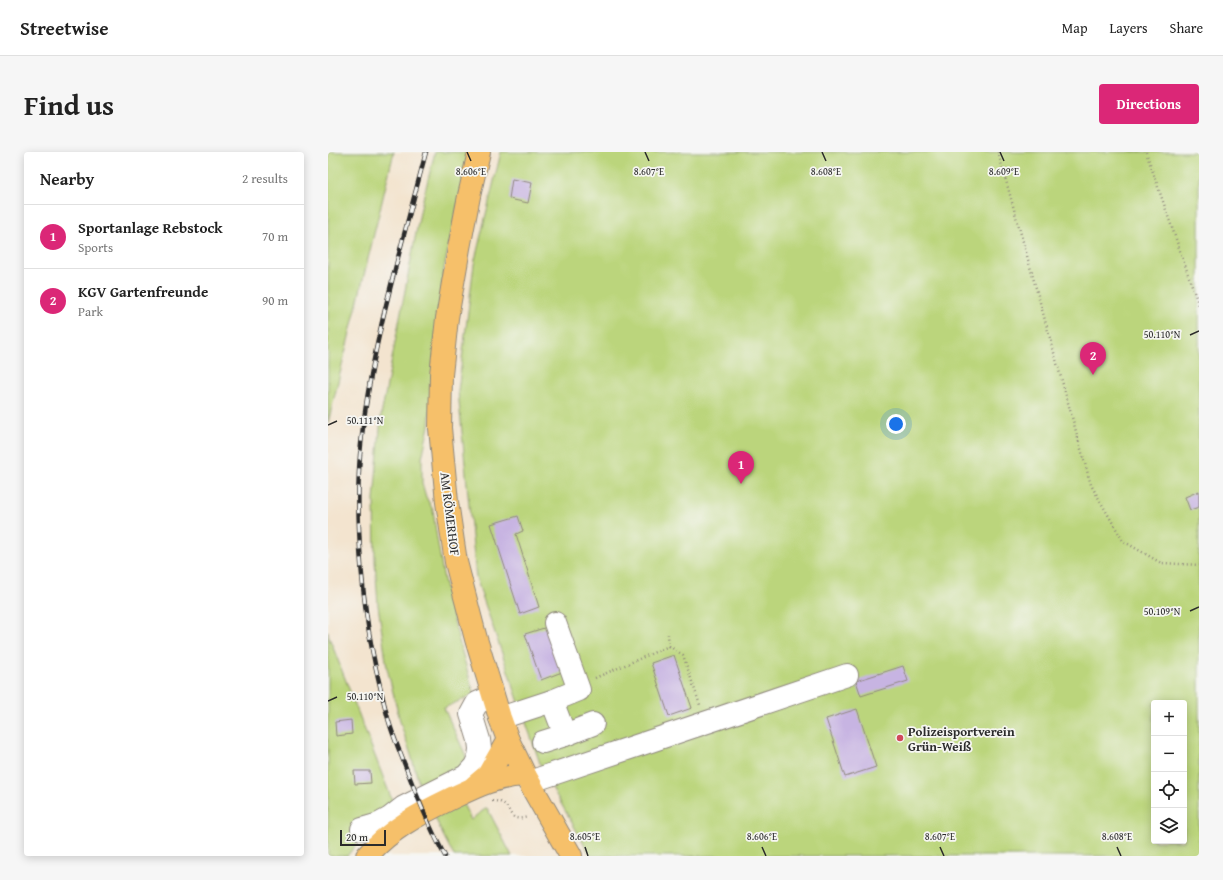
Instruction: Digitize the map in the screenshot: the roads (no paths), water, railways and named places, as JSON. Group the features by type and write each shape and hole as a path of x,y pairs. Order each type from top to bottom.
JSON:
{"main road":[{"name":"AM RÖMERHOF","path":"479,152 469,196 448,318 441,375 440,428 448,502 456,562 476,639 500,718 508,740 527,779 571,856"},
{"path":"474,787 488,775 508,740"},
{"path":"367,856 402,824 474,787 510,775 527,779"}],"lane":[{"path":"500,718 552,702 579,690 555,623"},
{"path":"527,779 847,675"},
{"path":"362,829 379,824 390,818 404,807 466,776 475,766 480,749 479,740 471,714 477,703 493,696"},
{"path":"552,702 565,735"},
{"path":"543,742 593,724"}],"railway":[{"path":"426,152 396,265 370,378 360,455 359,519 361,568 365,607 375,666 386,711 394,737 416,794 445,856"}],"place":[{"name":"KGV Gartenfreunde","path":"1093,375"},
{"name":"Sportanlage Rebstock","path":"741,484"},
{"name":"Polizeisportverein Grün-Weiß","path":"900,738"}]}
